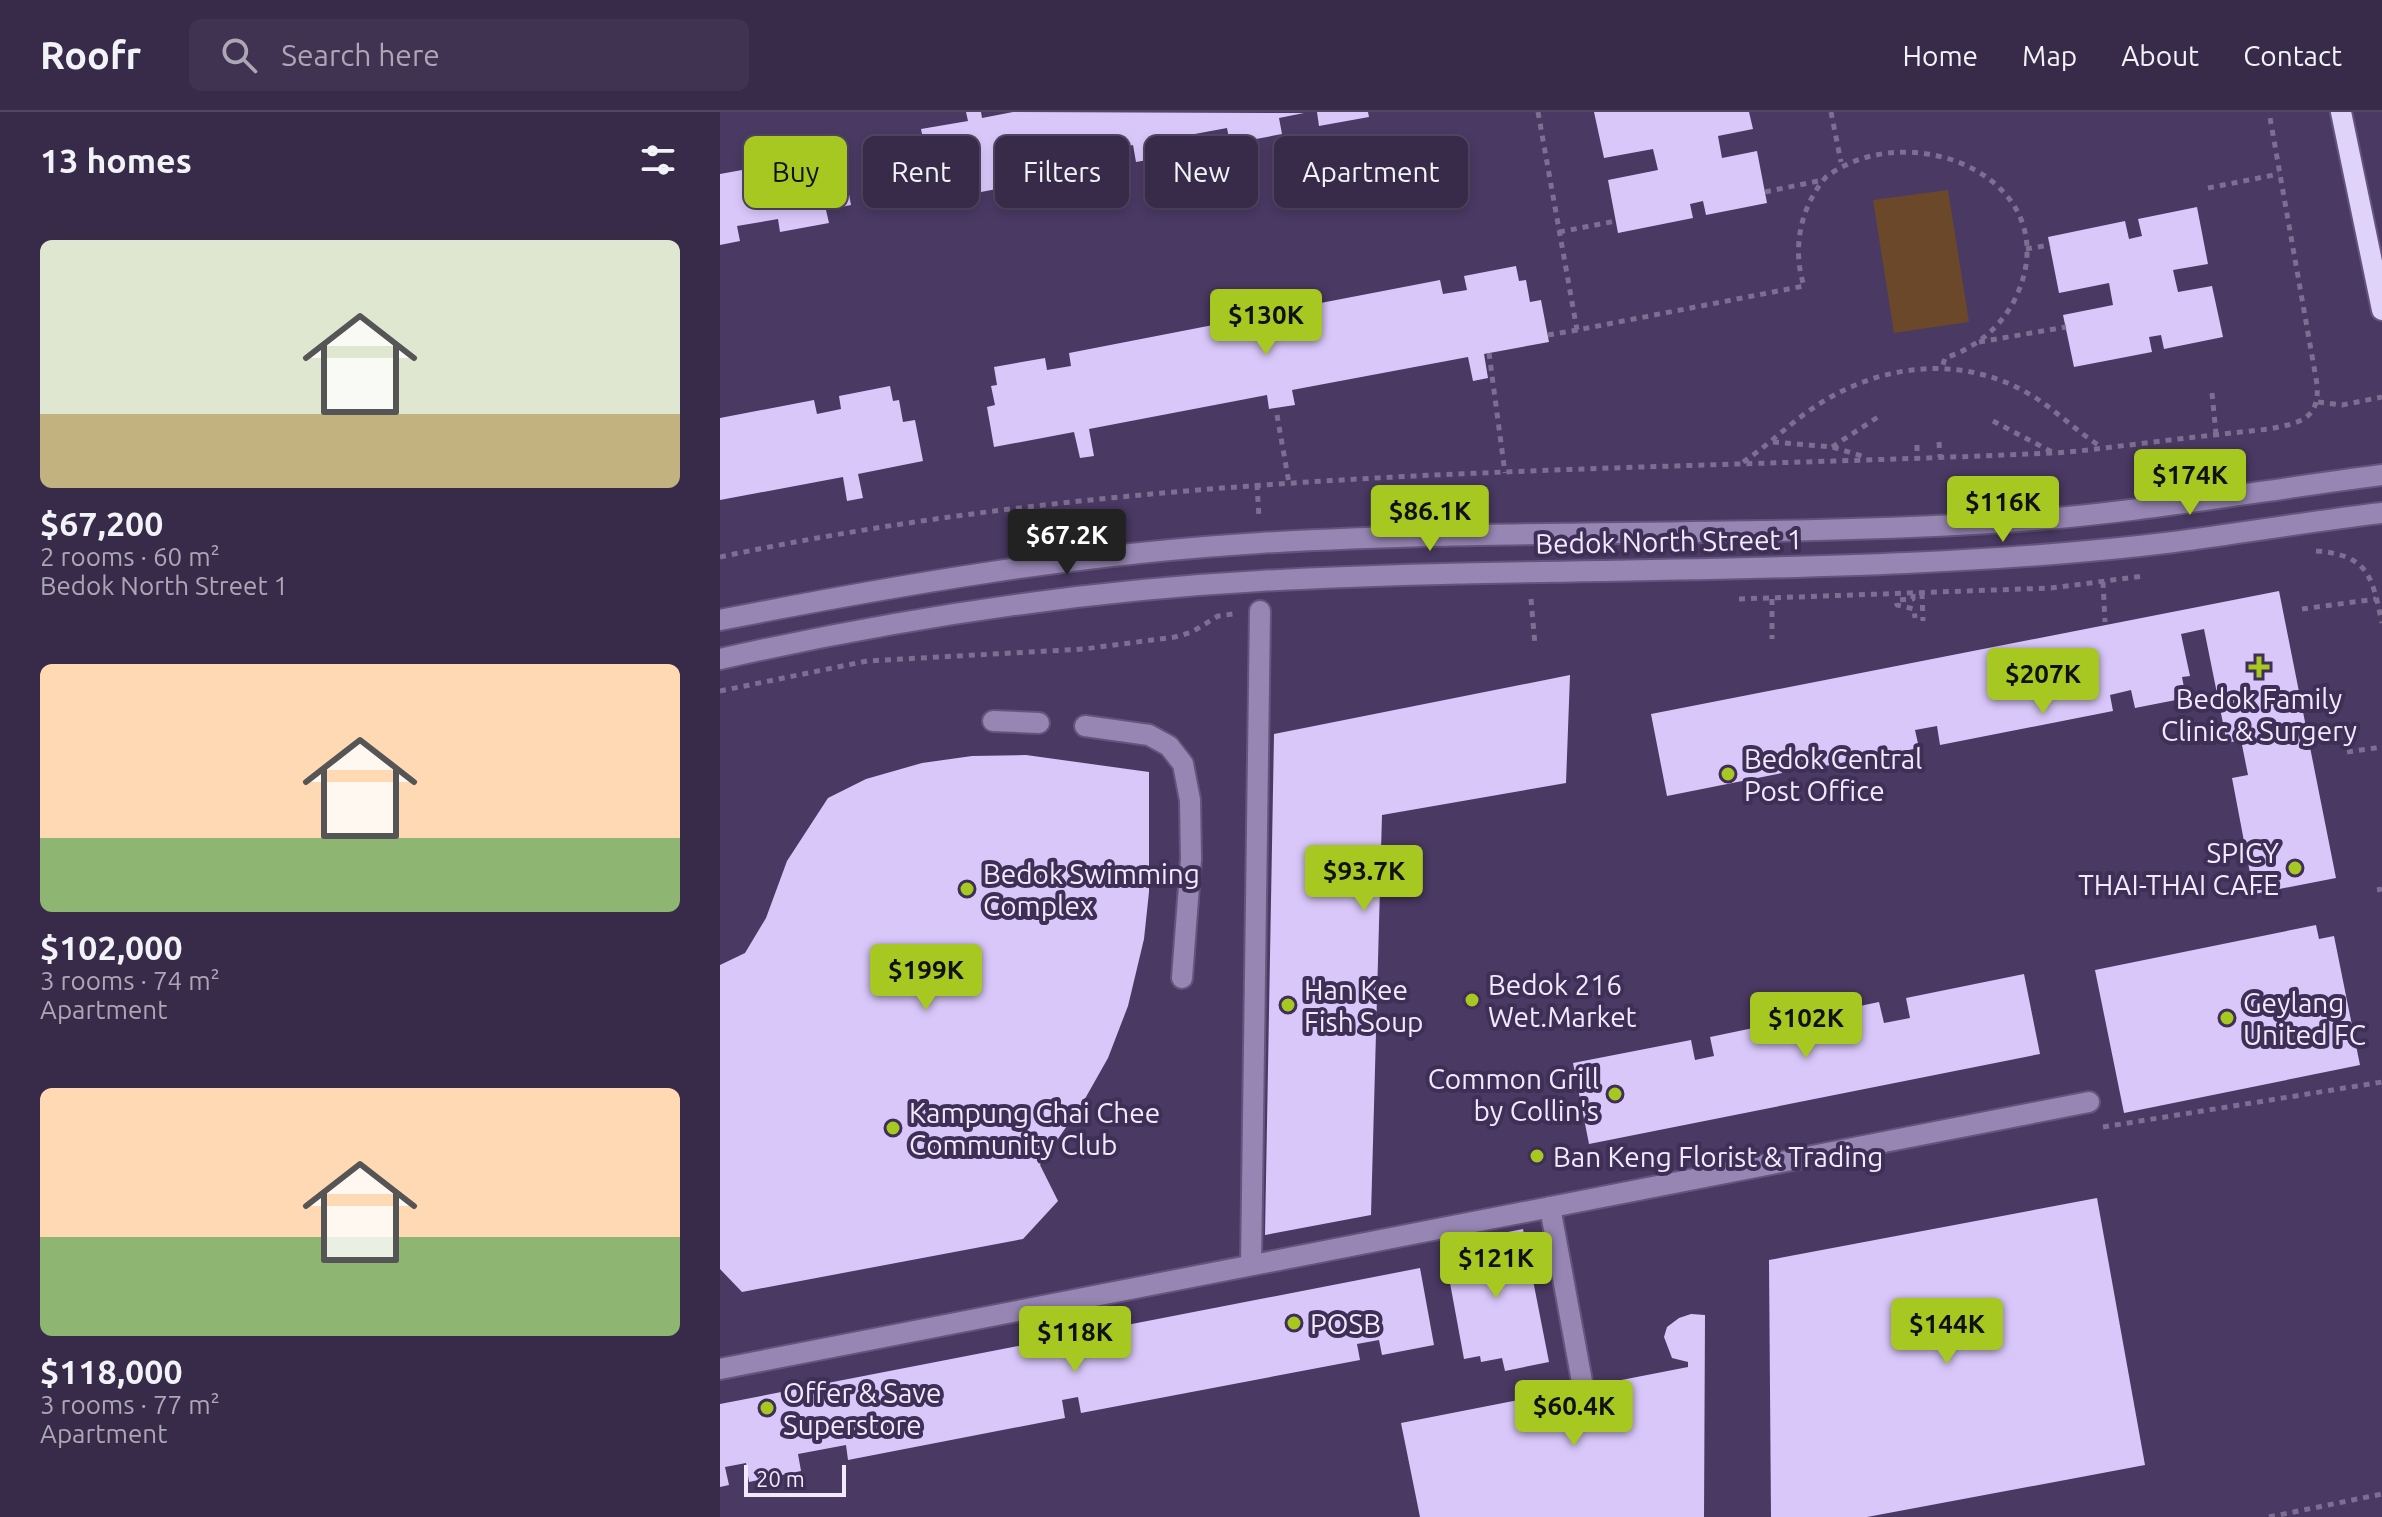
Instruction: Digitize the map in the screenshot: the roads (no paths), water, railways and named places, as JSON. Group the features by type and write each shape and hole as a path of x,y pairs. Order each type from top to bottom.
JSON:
{"main road":[{"path":"2341,112 2382,310"}],"street":[{"name":"Bedok North Street 1","path":"720,620 1016,568 1180,549 1321,540 2010,522 2166,505 2382,475"},
{"name":"Bedok North Street 1","path":"720,659 812,638 1017,605 1182,587 1601,569 2002,558 2170,542 2382,513"},
{"path":"1251,1265 1260,611"},
{"path":"993,721 1039,723"},
{"path":"1085,726 1145,734 1158,739 1176,753 1185,769 1190,800 1191,859 1182,978"},
{"path":"720,1369 2089,1102"},
{"path":"1550,1207 1583,1387"}],"place":[{"name":"Bedok Family Clinic & Surgery","path":"2259,667"},
{"name":"Bedok Central Post Office","path":"1728,774"},
{"name":"SPICY THAI-THAI CAFE","path":"2295,868"},
{"name":"Bedok Swimming Complex","path":"967,889"},
{"name":"Bedok 216 Wet.Market","path":"1472,1000"},
{"name":"Han Kee Fish Soup","path":"1288,1005"},
{"name":"Geylang United FC","path":"2227,1018"},
{"name":"Common Grill by Collin's","path":"1615,1094"},
{"name":"Kampung Chai Chee Community Club","path":"893,1128"},
{"name":"Ban Keng Florist & Trading","path":"1537,1156"},
{"name":"POSB","path":"1294,1323"},
{"name":"Offer & Save Superstore","path":"767,1408"}]}
